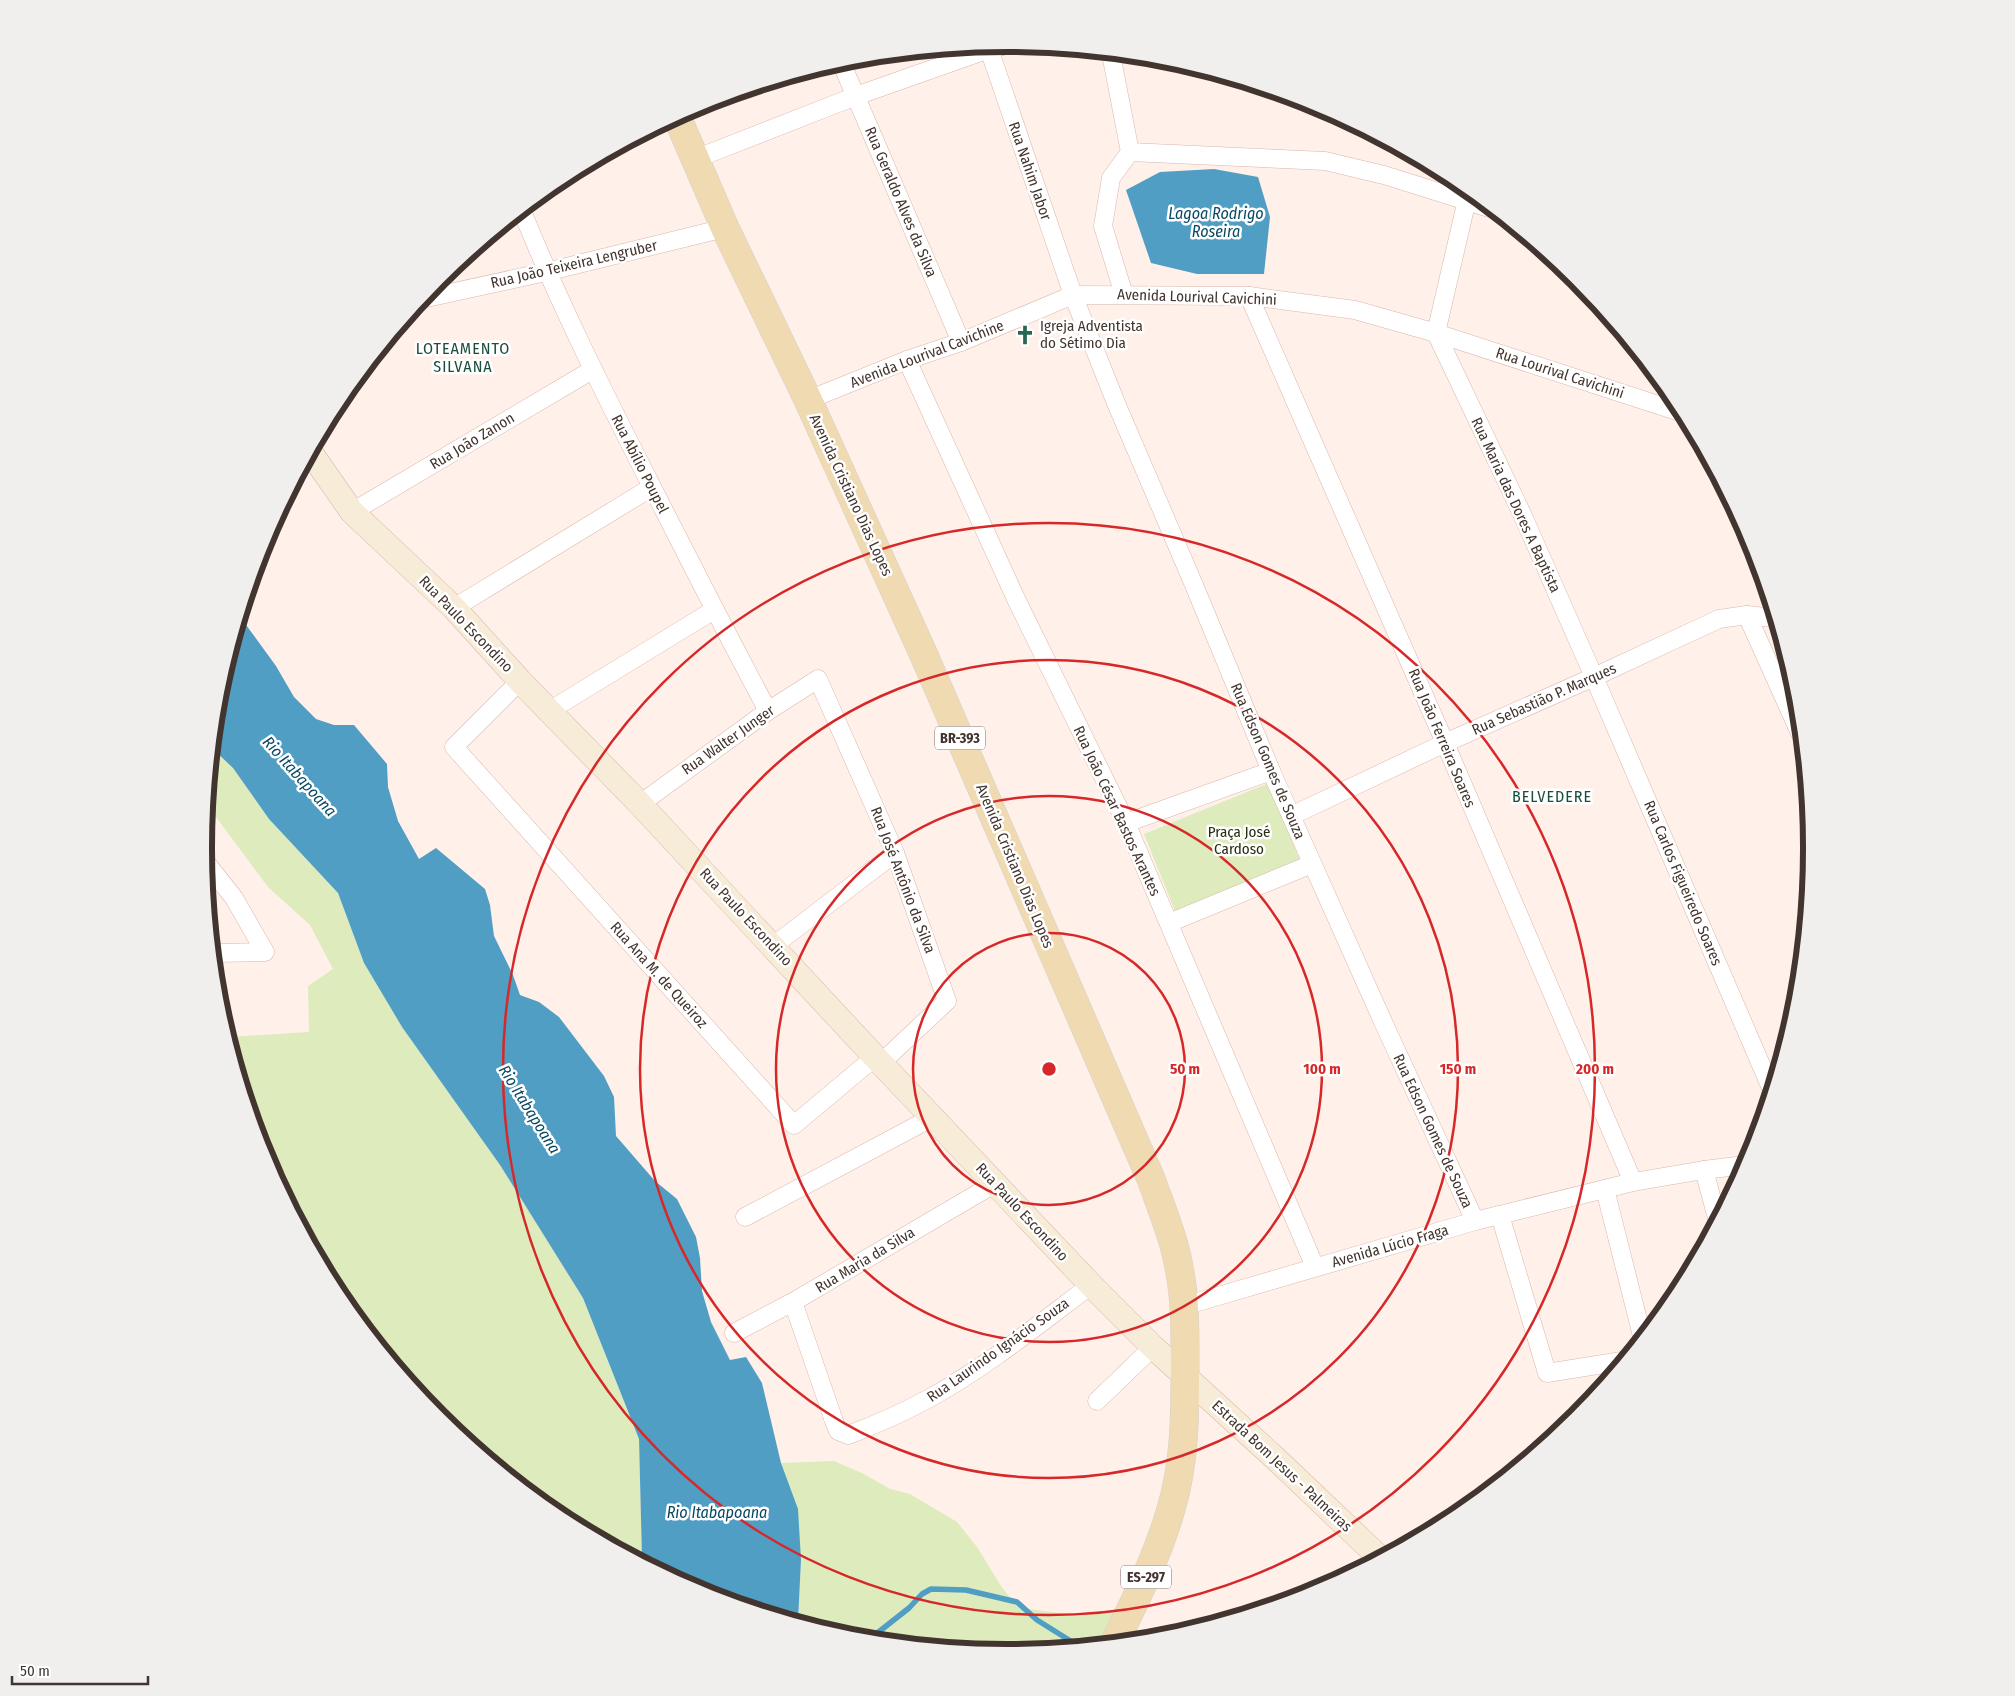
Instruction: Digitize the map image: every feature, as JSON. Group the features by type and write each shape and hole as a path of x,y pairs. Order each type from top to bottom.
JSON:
{"main road":[{"name":"Avenida Cristiano Dias Lopes","path":"680,124 725,228 808,400 923,653 1151,1179 1177,1254 1184,1306 1185,1376 1181,1467 1171,1509 1159,1545 1118,1636"},
{"name":"Rua Paulo Escondino","path":"315,458 352,512 454,608 520,681 640,804 994,1184 1091,1285 1185,1376"},
{"name":"Estrada Bom Jesus - Palmeiras","path":"1185,1376 1375,1553"}],"street":[{"path":"696,159 856,96 972,53"},
{"name":"Rua Nahim Jabor","path":"991,53 1073,295"},
{"path":"1112,59 1130,152 1111,178 1102,226 1124,295"},
{"name":"Rua Geraldo Alves da Silva","path":"844,70 961,342"},
{"path":"1130,152 1325,161 1459,194"},
{"path":"1436,333 1466,199"},
{"name":"Rua Abílio Poupel","path":"524,216 546,272 592,370 714,610 768,711"},
{"name":"Rua João Teixeira Lengruber","path":"434,296 546,272 725,228"},
{"name":"Avenida Lourival Cavichini","path":"1073,295 1249,296 1356,310 1436,333"},
{"name":"Avenida Lourival Cavichine","path":"808,400 907,360 961,342 1073,295"},
{"name":"Rua Edson Gomes de Souza","path":"1073,295 1116,403 1271,771 1384,1024 1475,1221"},
{"name":"Rua João Ferreira Soares","path":"1249,296 1445,743 1633,1182"},
{"name":"Rua Lourival Cavichini","path":"1436,333 1671,409"},
{"name":"Rua Maria das Dores A Baptista","path":"1436,333 1523,516 1594,677"},
{"name":"Rua João César Bastos Arantes","path":"907,360 1017,601 1126,824 1233,1079 1315,1267"},
{"name":"Rua João Zanon","path":"352,512 592,370"},
{"path":"454,608 652,487"},
{"path":"549,711 714,610"},
{"path":"1747,615 1791,713"},
{"name":"Rua Sebastião P. Marques","path":"1291,816 1445,743 1719,619 1747,615 1769,617"},
{"name":"Rua Carlos Figueiredo Soares","path":"1594,677 1768,1081"},
{"name":"Rua Walter Junger","path":"640,804 768,711 818,678"},
{"name":"Rua José Antônio da Silva","path":"818,678 895,854 947,1001 878,1060"},
{"name":"Rua Ana M. de Queiroz","path":"520,681 454,748 794,1125 878,1060"},
{"path":"1126,824 1271,771"},
{"path":"773,946 895,854"},
{"path":"1169,923 1312,864"},
{"path":"213,871 234,898 265,952 219,953"},
{"path":"745,1217 933,1117"},
{"name":"Avenida Lúcio Fraga","path":"1184,1306 1475,1221 1633,1182 1736,1166"},
{"path":"1704,1170 1716,1210"},
{"name":"Rua Maria da Silva","path":"734,1333 793,1302 994,1184"},
{"path":"1606,1189 1641,1330"},
{"path":"1500,1215 1546,1373 1615,1362"},
{"name":"Rua Laurindo Ignácio Souza","path":"793,1302 838,1431 848,1435 902,1412 954,1384 1091,1285"},
{"path":"1097,1401 1153,1347"}],"green space":[{"path":"218,754 233,768 269,819 338,893 364,963 402,1027 500,1165 583,1298 639,1439 642,1554 610,1537 523,1479 445,1411 409,1373 376,1332 346,1290 319,1246 294,1200 273,1152 254,1104 235,1037 309,1032 308,986 333,969 310,925 268,887 213,814"},
{"name":"Praça José Cardoso","path":"1269,783 1300,861 1175,911 1144,834"},
{"path":"834,1461 864,1474 890,1489 910,1494 957,1522 977,1547 1008,1595 1024,1608 1078,1616 1128,1608 1112,1637 1060,1642 1008,1644 955,1642 904,1637 852,1628 798,1615 801,1560 781,1463"}],"water":[{"name":"Lagoa Rodrigo Roseira","path":"1214,169 1258,177 1270,217 1264,274 1197,274 1151,263 1126,190 1160,172"},
{"name":"Rio Itabapoana","path":"245,623 276,666 294,697 316,719 334,725 354,725 387,764 388,787 398,821 419,859 436,848 485,889 490,905 494,936 513,975 520,995 539,1002 559,1017 604,1076 614,1097 616,1136 655,1181 677,1199 696,1237 700,1258 702,1291 711,1322 730,1360 746,1357 762,1383 781,1463 798,1509 801,1560 798,1615 752,1601 703,1583 642,1554 639,1439 583,1298 500,1165 402,1027 364,963 338,893 269,819 233,768 218,754 227,693"}],"waterway":[{"path":"878,1632 909,1608 922,1594 931,1589 966,1590 1017,1602 1037,1620 1071,1641"}],"place":[{"name":"Igreja Adventista do Sétimo Dia","path":"1025,335"}],"district":[{"name":"LOTEAMENTO SILVANA","path":"463,357"},
{"name":"BELVEDERE","path":"1552,796"}]}
